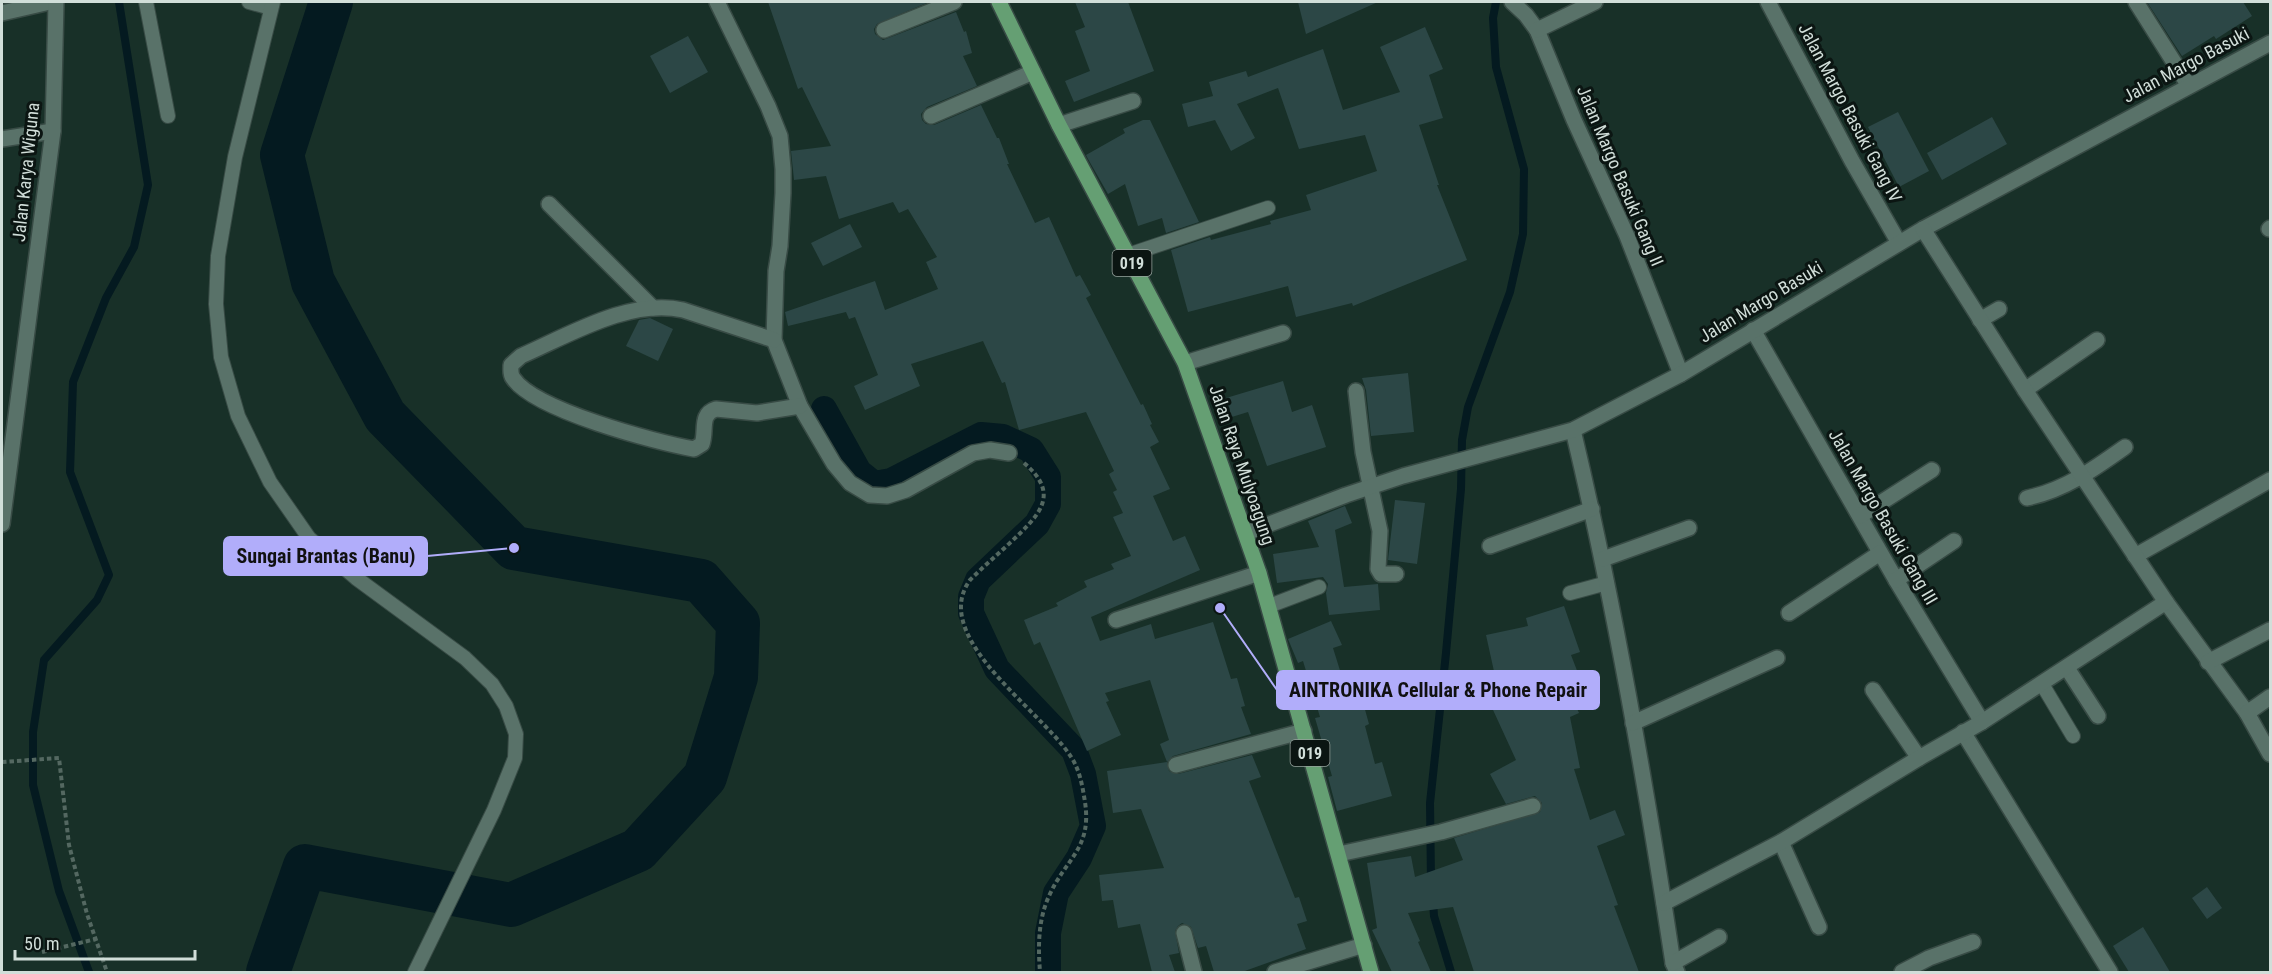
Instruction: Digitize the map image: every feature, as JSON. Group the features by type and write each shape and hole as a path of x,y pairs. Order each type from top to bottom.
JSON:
{"main road":[{"name":"Jalan Raya Mulyoagung","path":"999,2 1059,125 1185,363 1259,573 1371,972"}],"street":[{"path":"2,12 50,2"},
{"name":"Jalan Karya Wiguna","path":"2,524 53,131 56,2"},
{"path":"717,2 768,106 780,136 783,211 776,271 774,340 800,406 834,464 850,483 870,495 887,496 906,490 973,453 990,450 1009,453"},
{"path":"884,30 954,2"},
{"name":"Jalan Margo Basuki Gang II","path":"1512,2 1537,30 1627,236 1681,374"},
{"path":"1537,30 1595,2"},
{"name":"Jalan Margo Basuki Gang IV","path":"1768,2 1852,161 1899,243"},
{"path":"2136,2 2189,86"},
{"name":"Jalan Margo Basuki","path":"1246,534 1370,486 1573,430 1681,374 1923,229 2189,86 2268,49"},
{"path":"931,116 1033,72"},
{"path":"1059,125 1133,101"},
{"path":"2,139 53,131"},
{"path":"549,204 653,308"},
{"path":"1923,229 2025,390 2135,556 2247,714 2271,754"},
{"path":"774,340 684,310 669,307 653,308 618,315 521,356 511,365 510,372 514,380 524,389 556,407 661,443 694,449 702,444 705,418 710,410 757,413 800,406"},
{"path":"1980,320 1999,309"},
{"name":"Jalan Margo Basuki Gang III","path":"1753,330 1880,553 1982,722"},
{"path":"1185,363 1282,333"},
{"path":"2025,390 2097,340"},
{"path":"1356,391 1363,452 1380,531 1378,569 1381,574 1396,574"},
{"path":"1573,430 1602,559 1675,968 1719,937"},
{"path":"2027,498 2043,495 2083,477 2125,447"},
{"path":"1860,516 1932,470"},
{"path":"2135,556 2271,480"},
{"path":"1490,546 1592,509"},
{"path":"1602,559 1689,528"},
{"path":"1896,580 1954,542"},
{"path":"1789,613 1880,553"},
{"path":"1116,620 1259,573"},
{"path":"1664,903 1781,842 1982,722 2166,602"},
{"path":"2208,662 2271,630"},
{"path":"1633,723 1777,658"},
{"path":"2067,668 2098,716"},
{"path":"1873,690 1919,758"},
{"path":"2247,714 2271,697"},
{"path":"1176,765 1304,730"},
{"path":"1964,732 2110,972"},
{"path":"1338,854 1441,831 1533,806"},
{"path":"1781,842 1819,927"},
{"path":"1184,933 1194,972"},
{"path":"1902,972 1929,958 1973,942"},
{"path":"1275,972 1364,945"}],"lane":[{"path":"146,2 168,116"},
{"path":"249,2 272,5 235,157 218,256 216,304 221,357 238,416 270,482 309,538 356,578 465,658 492,684 506,706 516,734 514,758 494,810 415,972"},
{"path":"1128,255 1268,208"},
{"path":"1570,593 1606,583"},
{"path":"1269,606 1319,587"},
{"path":"2042,684 2073,736"}],"path":[{"path":"1009,453 1026,464 1038,477 1042,485 1044,501 1036,517 970,580 964,588 960,602 964,622 985,663 1068,752 1080,778 1087,826 1078,849 1048,898 1042,914 1040,972"},
{"path":"2,762 59,758 69,845 107,972"},
{"path":"42,952 96,939"}],"building":[{"path":"768,2 929,2 877,24 874,29 875,34 883,40 956,12 964,32 966,31 972,53 963,56 977,86 927,107 921,114 922,120 926,124 934,125 981,105 999,138 1009,164 1007,164 1035,223 1049,217 1076,277 1080,275 1091,295 1086,298 1141,405 1143,404 1159,442 1150,447 1170,489 1153,496 1173,541 1185,536 1200,570 1091,617 1100,641 1151,624 1155,639 1213,622 1231,679 1237,678 1245,706 1241,707 1251,734 1173,756 1167,762 1160,744 1169,740 1150,680 1105,693 1109,701 1106,702 1121,735 1087,751 1040,642 1034,645 1024,620 1058,606 1056,603 1087,587 1084,581 1114,569 1111,564 1131,556 1113,517 1123,513 1113,492 1117,490 1109,474 1114,471 1086,412 1019,430 1005,382 1002,383 983,341 911,364 920,386 865,410 854,386 878,375 855,317 849,319 846,312 788,326 785,312 875,281 885,310 938,289 926,262 937,257 908,209 899,213 893,202 839,219 826,176 794,180 791,151 831,146 802,87 798,89"},
{"path":"1075,2 1128,2 1154,71 1074,102 1065,81 1090,71 1075,31 1085,27"},
{"path":"1298,2 1378,2 1306,34"},
{"path":"2147,2 2243,2 2252,16 2216,39 2214,36 2182,56"},
{"path":"1425,27 1443,69 1429,75 1443,118 1419,125 1439,185 1437,185 1467,260 1353,306 1352,303 1296,317 1288,286 1188,312 1171,250 1210,237 1211,240 1271,224 1270,221 1311,210 1306,195 1377,171 1365,135 1299,149 1278,88 1237,104 1255,138 1231,151 1215,120 1188,127 1182,104 1213,96 1209,82 1246,71 1248,77 1323,49 1343,110 1400,92 1380,47"},
{"path":"688,36 708,72 670,93 650,56"},
{"path":"1898,112 1929,171 1899,187 1868,127"},
{"path":"1992,117 2007,144 1942,180 1927,153"},
{"path":"1143,120 1150,120 1199,222 1166,233 1162,218 1138,226 1125,184 1108,194 1088,159 1086,155 1125,133 1123,129"},
{"path":"850,224 862,247 823,266 811,243"},
{"path":"650,318 673,329 658,361 626,346 639,320"},
{"path":"1408,373 1414,432 1371,436 1366,390 1362,378"},
{"path":"1283,381 1292,412 1312,405 1326,447 1267,466 1248,412 1222,420 1216,401"},
{"path":"1395,500 1425,503 1417,564 1388,560"},
{"path":"1345,506 1352,523 1335,530 1344,587 1378,584 1380,610 1329,615 1326,593 1328,584 1323,577 1277,583 1273,554 1319,547 1308,521"},
{"path":"1564,606 1580,652 1571,655 1583,686 1569,691 1579,713 1570,717 1580,768 1574,769 1590,820 1615,810 1625,835 1597,846 1618,905 1614,906 1639,972 1474,972 1453,907 1408,913 1431,972 1392,972 1372,930 1377,928 1367,863 1411,856 1415,877 1463,860 1454,838 1540,812 1542,803 1535,796 1506,804 1490,774 1516,760 1488,699 1499,694 1486,635 1528,626 1526,618"},
{"path":"1331,621 1342,645 1333,648 1352,709 1364,706 1369,724 1365,726 1375,764 1382,762 1392,796 1337,811 1328,777 1332,776 1315,718 1320,717 1303,661 1298,663 1288,639"},
{"path":"1252,755 1261,777 1249,781 1295,898 1299,897 1307,921 1297,924 1306,949 1242,972 1214,972 1206,946 1198,948 1191,927 1182,923 1175,931 1179,953 1169,955 1175,972 1152,972 1140,924 1118,928 1113,900 1102,901 1099,875 1164,868 1141,809 1113,813 1107,771 1167,762 1169,771 1178,774"},
{"path":"2207,887 2222,908 2207,919 2192,898"},
{"path":"2143,927 2170,972 2129,972 2113,946"}],"waterway":[{"path":"89,972 59,891 33,785 33,732 44,660 97,600 109,575 70,472 73,382 106,298 134,247 148,185 119,2"},
{"path":"268,972 305,866 511,905 638,850 705,777 736,677 738,623 701,581 514,548 385,416 313,282 282,155 331,2"},
{"path":"1431,881 1430,803 1461,489 1462,440 1468,407 1510,292 1523,234 1524,169 1496,67 1493,18 1496,2"},
{"path":"824,409 859,472 874,484 891,481 981,435 1003,437 1031,450 1048,477 1048,504 1037,524 978,580 971,597 971,613 997,669 1074,750 1083,774 1093,826 1079,858 1056,893 1048,933 1048,972"},
{"path":"1433,902 1434,916 1451,972"}],"place":[{"name":"Sungai Brantas (Banu)","path":"514,548"},
{"name":"AINTRONIKA Cellular & Phone Repair","path":"1220,608"}]}
